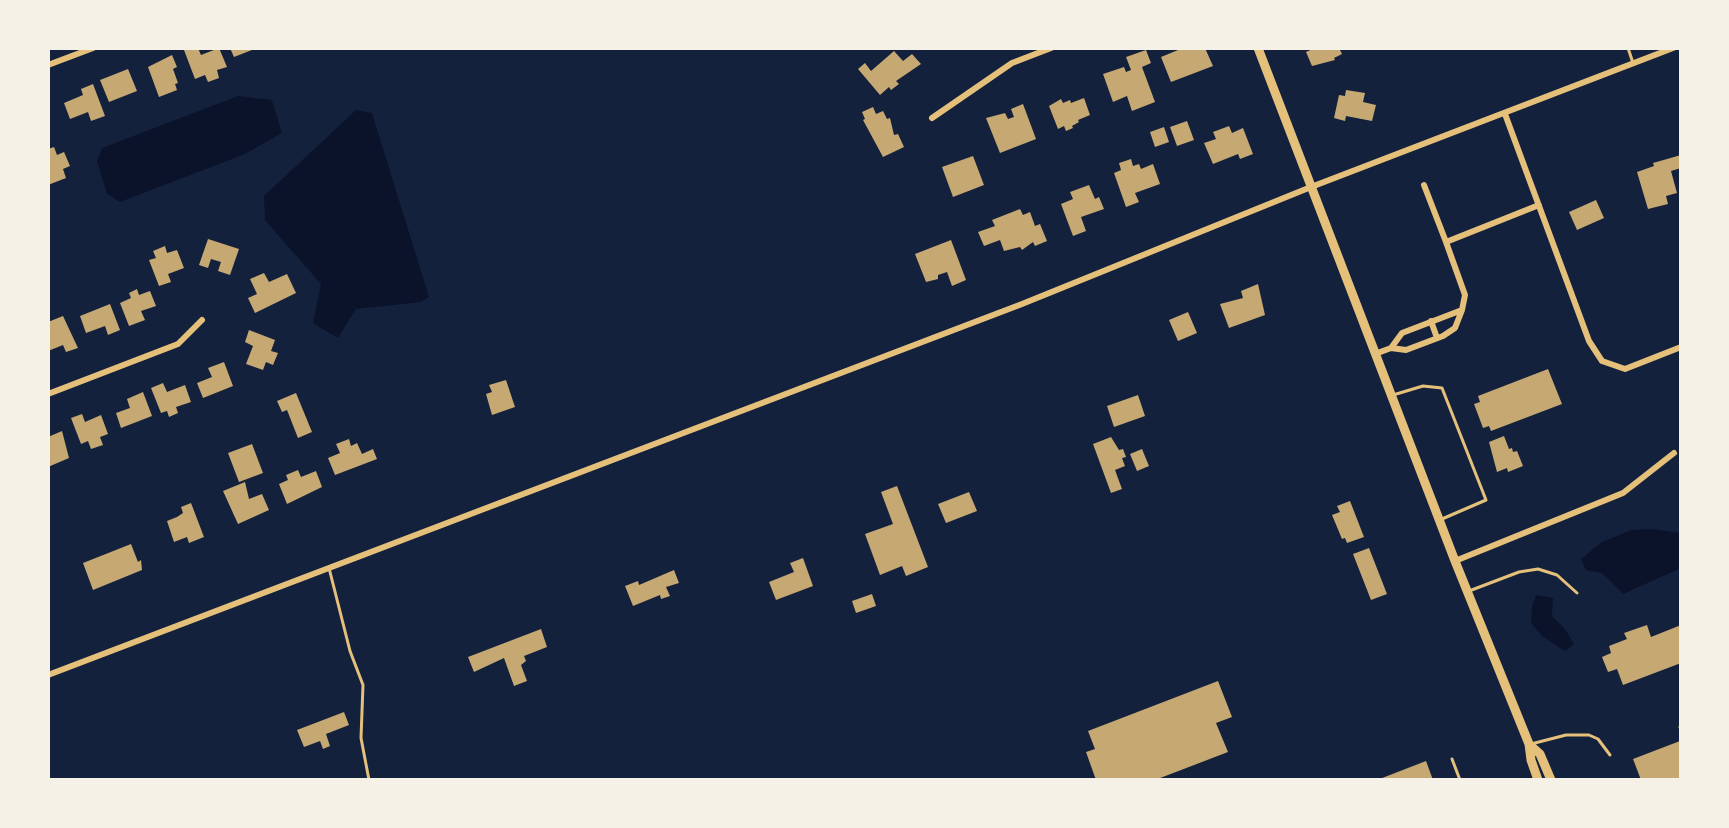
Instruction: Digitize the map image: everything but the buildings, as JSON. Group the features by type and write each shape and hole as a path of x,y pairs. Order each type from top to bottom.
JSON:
{"main road":[{"path":"1258,48 1467,592 1529,744 1531,760 1538,780"},
{"path":"1529,744 1540,754 1551,780"}],"street":[{"path":"48,64 93,48"},
{"path":"932,118 1012,63 1051,48"},
{"path":"48,675 1022,304 1311,187 1673,48"},
{"path":"1505,114 1589,341 1602,361 1624,369 1681,347"},
{"path":"1375,354 1391,348 1406,350 1437,338 1455,328 1462,310 1466,296 1424,185"},
{"path":"1446,242 1539,205"},
{"path":"1391,348 1402,333 1462,310"},
{"path":"48,394 178,344 202,320"},
{"path":"1431,321 1437,338"},
{"path":"1455,561 1623,494 1674,453"}],"lane":[{"path":"1628,48 1634,64"},
{"path":"1391,395 1423,386 1442,388 1486,500 1440,521"},
{"path":"329,568 350,651 363,685 362,738 369,780"},
{"path":"1467,592 1528,569 1548,571 1557,575 1577,593"},
{"path":"1529,744 1566,735 1589,735 1598,739 1610,755"},
{"path":"1452,759 1460,780"}],"water":[{"path":"238,96 272,100 282,133 245,154 120,202 107,194 97,161 102,148"},
{"path":"356,110 372,113 429,297 421,302 356,309 338,338 313,323 321,284 265,220 264,196"},
{"path":"1651,529 1681,533 1681,568 1623,594 1602,573 1586,570 1581,559 1602,542 1631,530"},
{"path":"1536,595 1553,598 1552,616 1565,629 1574,644 1565,651 1542,636 1531,623 1532,606"}]}
